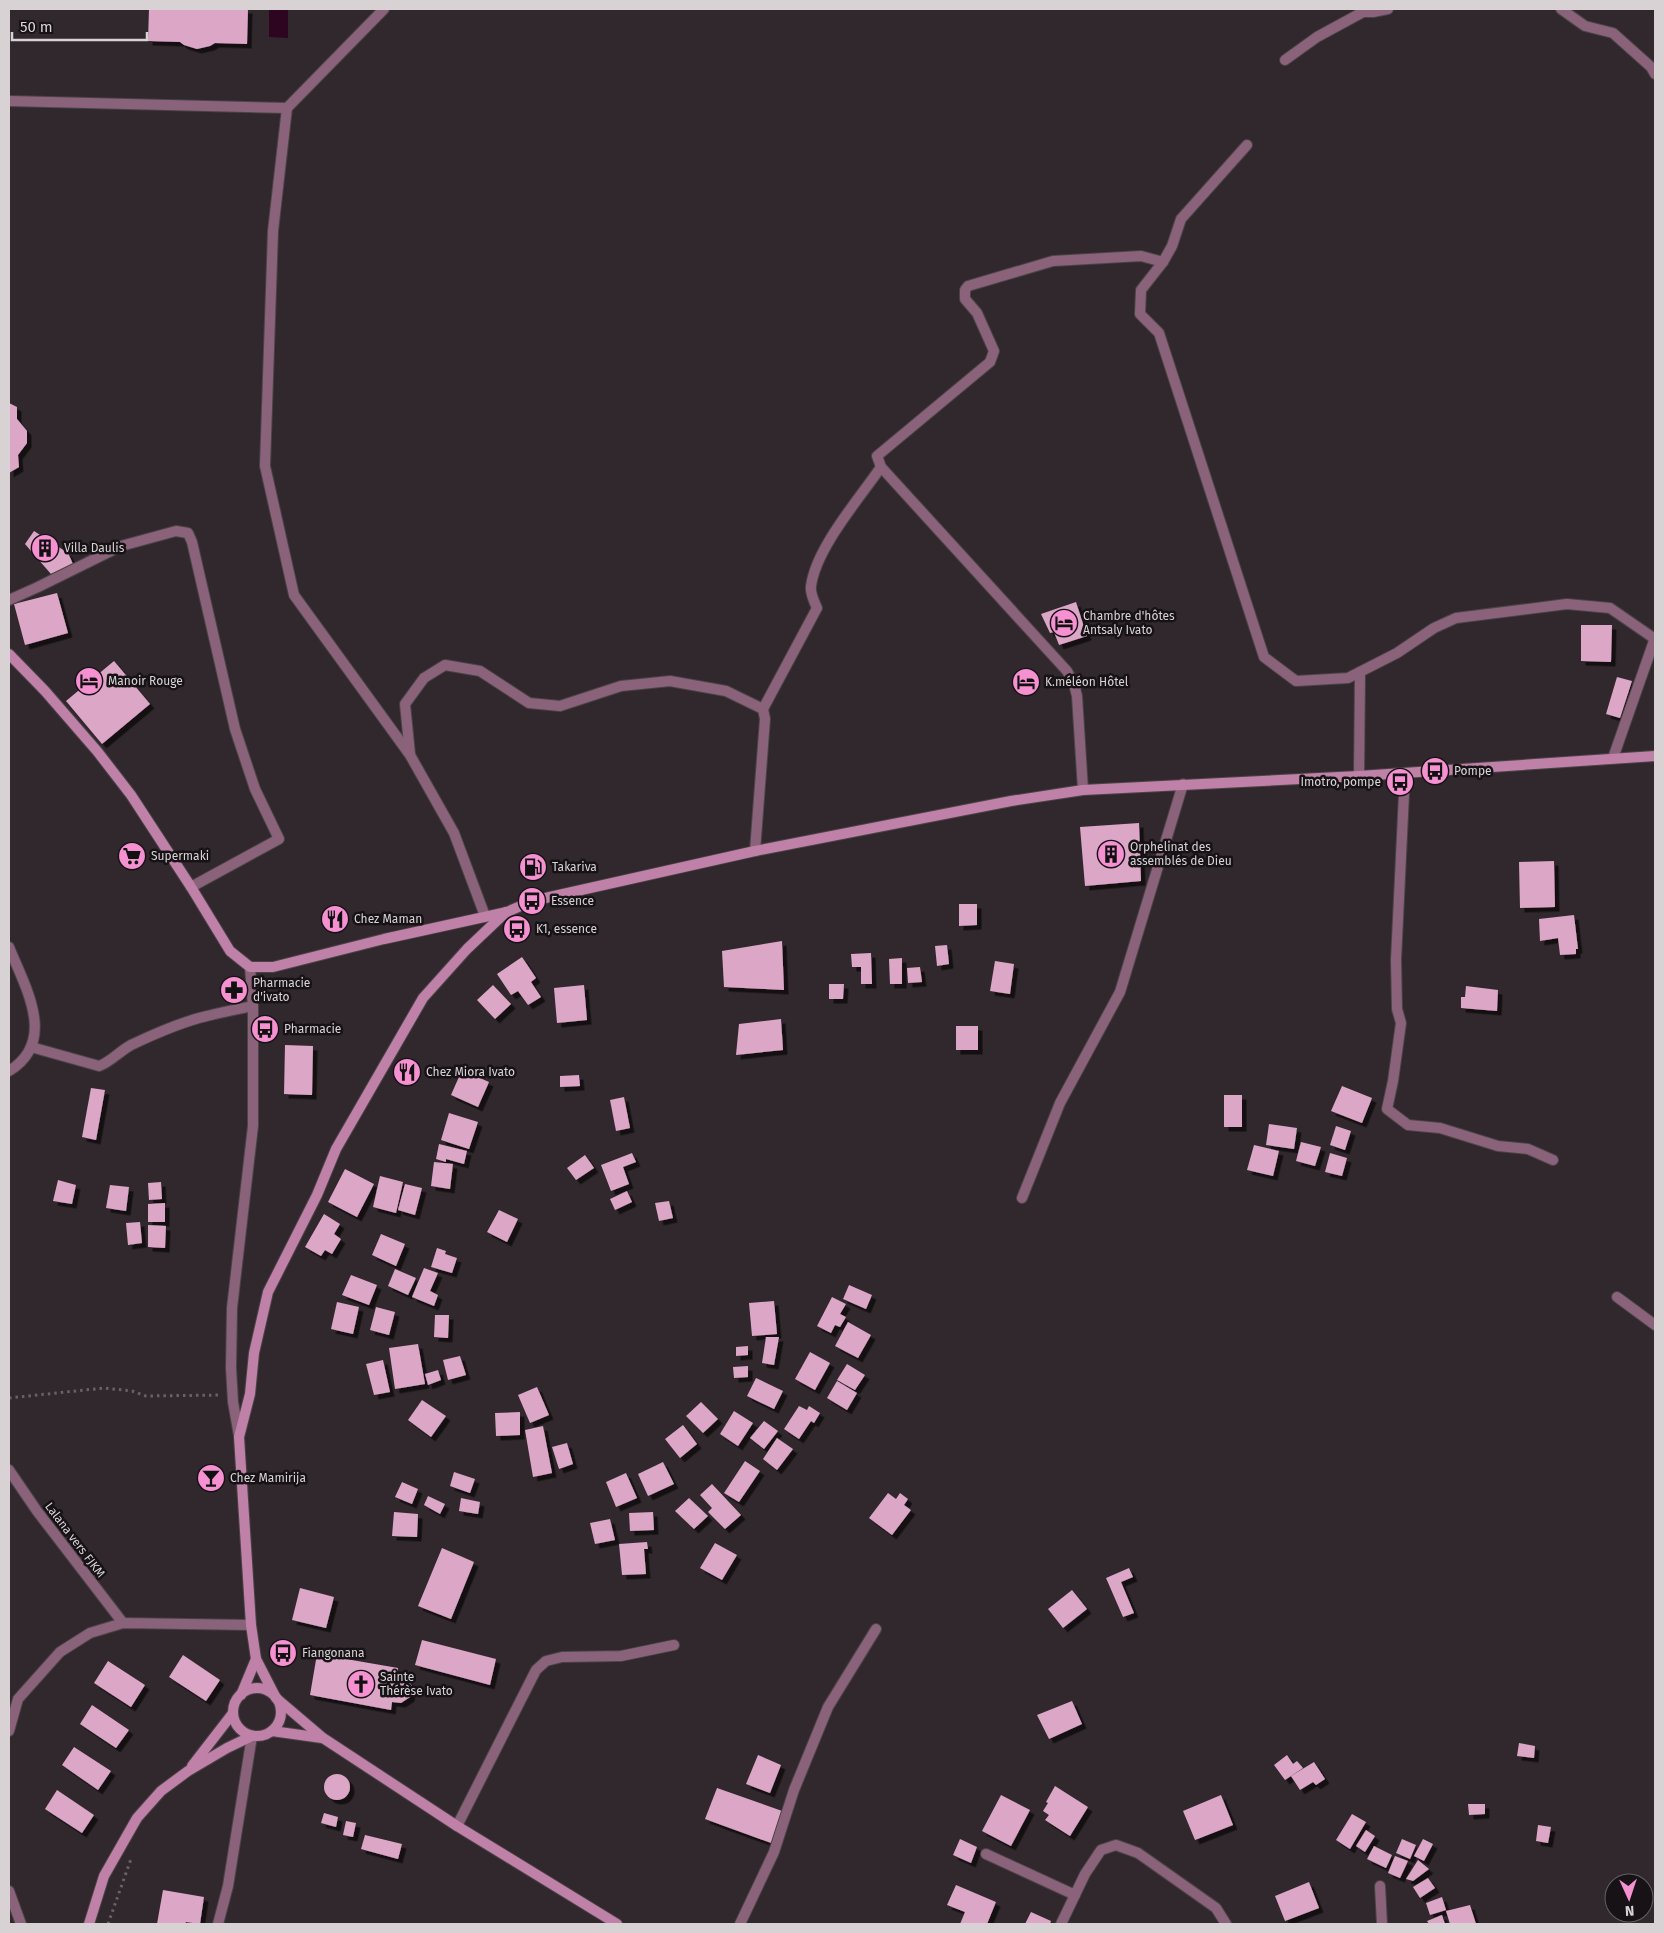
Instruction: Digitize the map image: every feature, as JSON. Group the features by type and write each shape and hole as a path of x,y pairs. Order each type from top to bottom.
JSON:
{"street":[{"path":"384,9 287,108 273,231 265,466 294,595 410,755 454,833 485,916"},
{"path":"1285,60 1317,37 1363,12 1388,9"},
{"path":"1561,9 1585,26 1613,33 1651,67 1655,74"},
{"path":"9,101 287,108"},
{"path":"1247,145 1181,219 1172,246 1163,262 1141,290 1140,314 1159,333 1264,657 1296,681 1348,678 1397,653 1434,628 1456,618 1567,604 1610,608 1655,638 1614,758"},
{"path":"1083,790 1077,696 1074,684 1067,671 881,467 877,456 990,362 994,351 977,313 965,299 965,290 968,286 1053,261 1141,256 1163,262"},
{"path":"755,851 765,719 763,709 816,608 811,595 811,587 817,564 838,528 881,467"},
{"path":"9,600 121,546 176,531 188,533 192,542 235,728 254,789 279,839 191,887"},
{"path":"9,654 45,691 98,751 131,795 230,951 250,968 273,967 384,939 506,912 532,901 755,851 1002,803 1083,790 1359,776 1655,756"},
{"path":"410,755 405,704 424,678 445,665 480,671 530,703 560,706 621,686 670,681 726,691 763,709"},
{"path":"1359,776 1360,672"},
{"path":"1405,773 1396,960 1397,1009 1401,1023 1393,1082 1386,1109 1408,1125 1440,1128 1498,1146 1528,1149 1553,1160"},
{"path":"1022,1198 1060,1103 1120,992 1183,784"},
{"path":"239,1437 250,1394 254,1353 268,1292 317,1195 336,1149 423,998 467,950 506,912"},
{"path":"9,947 34,1009 35,1027 31,1047 23,1061 9,1071"},
{"path":"233,1713 236,1723 243,1732 252,1736 263,1736 272,1731 278,1724 281,1716 280,1706 256,1659 251,1625 239,1437 231,1368 232,1308 252,1126 253,1006 250,968"},
{"path":"31,1047 99,1066 105,1064 114,1055 130,1045 186,1023 206,1016 253,1006"},
{"path":"1617,1297 1655,1325"},
{"name":"Lalana vers FJKM","path":"9,1470 37,1511 123,1623"},
{"path":"9,1731 18,1698 60,1652 90,1633 123,1623 251,1625"},
{"path":"740,1924 774,1852 794,1790 828,1707 876,1629"},
{"path":"457,1826 536,1670 546,1661 562,1657 621,1656 674,1645"},
{"path":"188,1771 233,1713 235,1703 256,1659"},
{"path":"240,1695 249,1690 269,1691 323,1738 457,1826 617,1924"},
{"path":"272,1731 323,1738"},
{"path":"89,1924 104,1876 137,1818 161,1791 188,1771 252,1736"},
{"path":"218,1924 228,1886 252,1736"},
{"path":"1061,1924 1086,1874 1101,1850 1116,1845 1138,1853 1216,1908 1226,1924"},
{"path":"986,1854 1075,1895"},
{"path":"1380,1886 1382,1924"},
{"path":"9,1892 21,1924"}],"path":[{"path":"9,1398 104,1388 132,1391 146,1396 234,1395"},
{"path":"108,1924 134,1851"}],"shaded area":[{"path":"269,9 288,9 288,38 269,37"}],"building":[{"path":"149,9 248,9 247,44 215,43 197,49 180,42 148,41"},
{"path":"9,403 17,407 17,419 27,431 27,443 18,455 19,467 9,473"},
{"name":"Villa Daulis","path":"34,531 68,553 73,564 51,574 25,544"},
{"path":"57,593 68,633 25,645 14,604"},
{"name":"Chambre d'hôtes Antsaly Ivato","path":"1076,602 1087,636 1059,645 1054,632 1050,633 1041,614"},
{"path":"1581,625 1612,625 1611,662 1581,661"},
{"path":"114,661 150,704 102,744 66,701"},
{"path":"1617,677 1632,681 1620,718 1606,714"},
{"name":"Orphelinat des assemblés de Dieu","path":"1139,823 1141,881 1085,886 1080,827"},
{"path":"1554,861 1555,907 1520,908 1519,862"},
{"path":"959,904 977,904 977,925 959,926"},
{"path":"1574,915 1578,949 1576,949 1576,954 1560,955 1558,938 1540,941 1539,919"},
{"path":"782,941 784,990 724,987 722,951"},
{"path":"947,945 949,964 937,966 935,946"},
{"path":"871,953 872,984 861,984 861,967 852,967 851,954"},
{"path":"522,957 536,978 531,982 541,997 528,1005 518,991 511,995 497,974"},
{"path":"902,958 902,984 890,984 889,959"},
{"path":"995,961 1014,964 1010,994 990,991"},
{"path":"920,967 922,982 908,983 907,968"},
{"path":"829,984 844,984 843,999 829,999"},
{"path":"493,985 511,1004 495,1019 477,1000"},
{"path":"584,985 587,1020 557,1023 554,988"},
{"path":"1466,986 1498,990 1497,1011 1461,1008 1461,997 1465,997"},
{"path":"781,1019 783,1050 736,1055 739,1024"},
{"path":"956,1026 978,1026 978,1050 956,1050"},
{"path":"285,1045 313,1046 312,1095 284,1094"},
{"path":"462,1070 489,1082 478,1107 451,1095"},
{"path":"579,1075 580,1086 560,1087 560,1076"},
{"path":"1342,1086 1372,1098 1362,1123 1331,1111"},
{"path":"91,1088 105,1090 96,1140 82,1137"},
{"path":"1224,1095 1242,1095 1242,1127 1224,1127"},
{"path":"624,1097 630,1128 616,1131 610,1100"},
{"path":"449,1113 478,1122 469,1149 441,1140"},
{"path":"1269,1124 1297,1128 1294,1149 1266,1145"},
{"path":"1336,1126 1351,1131 1345,1150 1330,1145"},
{"path":"1301,1142 1321,1147 1315,1166 1296,1161"},
{"path":"439,1144 467,1151 464,1164 446,1159 446,1162 436,1159"},
{"path":"1254,1145 1279,1151 1273,1176 1247,1170"},
{"path":"632,1153 636,1162 623,1167 629,1184 611,1191 601,1165"},
{"path":"1330,1153 1347,1158 1342,1176 1325,1172"},
{"path":"585,1155 594,1168 576,1180 567,1168"},
{"path":"434,1162 453,1164 450,1189 431,1186"},
{"path":"345,1169 374,1184 357,1217 328,1202"},
{"path":"380,1176 403,1182 396,1213 373,1207"},
{"path":"58,1180 76,1185 72,1204 53,1201"},
{"path":"161,1182 162,1199 149,1200 148,1183"},
{"path":"405,1184 422,1188 415,1215 398,1210"},
{"path":"110,1185 129,1187 126,1211 106,1208"},
{"path":"627,1191 632,1202 615,1210 610,1199"},
{"path":"669,1201 673,1218 659,1221 655,1203"},
{"path":"165,1203 165,1222 148,1222 148,1204"},
{"path":"499,1210 518,1219 507,1242 487,1232"},
{"path":"324,1214 340,1224 334,1234 341,1239 332,1254 325,1250 321,1256 305,1247"},
{"path":"140,1222 142,1243 128,1245 126,1223"},
{"path":"148,1225 166,1226 165,1248 148,1247"},
{"path":"381,1234 405,1244 396,1266 372,1255"},
{"path":"437,1248 446,1251 445,1254 457,1258 452,1273 431,1267"},
{"path":"424,1268 438,1273 430,1291 438,1295 434,1306 412,1297"},
{"path":"395,1269 416,1278 408,1295 388,1286"},
{"path":"351,1275 377,1285 369,1305 342,1295"},
{"path":"849,1285 872,1295 866,1309 843,1299"},
{"path":"832,1297 846,1304 840,1314 846,1317 840,1327 835,1325 831,1333 817,1326"},
{"path":"774,1301 777,1334 752,1336 749,1303"},
{"path":"337,1302 359,1307 353,1334 331,1329"},
{"path":"376,1307 395,1312 389,1335 370,1330"},
{"path":"435,1315 449,1315 448,1338 434,1337"},
{"path":"848,1322 871,1335 858,1358 835,1346"},
{"path":"766,1337 779,1337 774,1365 762,1363"},
{"path":"418,1344 425,1384 395,1389 389,1348"},
{"path":"748,1346 748,1355 736,1356 736,1347"},
{"path":"810,1352 830,1363 815,1390 795,1379"},
{"path":"460,1356 466,1375 448,1380 443,1360"},
{"path":"383,1360 390,1392 374,1395 366,1364"},
{"path":"847,1364 865,1375 855,1390 837,1380"},
{"path":"748,1366 748,1377 734,1378 733,1367"},
{"path":"438,1370 441,1380 428,1385 425,1374"},
{"path":"756,1378 783,1391 774,1409 747,1396"},
{"path":"837,1381 857,1393 847,1410 827,1398"},
{"path":"537,1387 549,1415 530,1423 518,1395"},
{"path":"422,1400 446,1416 431,1437 408,1420"},
{"path":"701,1402 718,1419 703,1433 686,1416"},
{"path":"799,1406 807,1410 809,1406 820,1413 814,1423 811,1421 799,1439 784,1429"},
{"path":"734,1411 753,1423 738,1446 720,1434"},
{"path":"520,1412 520,1435 496,1436 495,1413"},
{"path":"764,1421 778,1431 764,1449 750,1438"},
{"path":"683,1425 697,1444 680,1458 665,1439"},
{"path":"543,1426 552,1473 533,1477 525,1430"},
{"path":"777,1438 793,1449 777,1470 763,1459"},
{"path":"567,1443 573,1464 559,1469 552,1447"},
{"path":"745,1461 760,1471 739,1502 724,1493"},
{"path":"663,1462 674,1484 648,1496 638,1474"},
{"path":"454,1472 475,1479 470,1493 450,1486"},
{"path":"626,1473 637,1498 616,1507 606,1482"},
{"path":"402,1482 418,1489 412,1504 395,1497"},
{"path":"712,1484 741,1515 725,1529 708,1512 712,1508 700,1495"},
{"path":"888,1493 896,1499 900,1493 908,1499 904,1505 911,1510 892,1535 869,1518"},
{"path":"428,1496 445,1504 440,1514 424,1505"},
{"path":"461,1498 480,1502 478,1514 459,1511"},
{"path":"689,1498 708,1516 694,1529 675,1511"},
{"path":"394,1512 418,1514 417,1537 392,1536"},
{"path":"653,1512 654,1530 630,1531 629,1513"},
{"path":"610,1519 615,1540 595,1544 590,1523"},
{"path":"647,1542 648,1549 644,1549 646,1574 622,1575 619,1544"},
{"path":"715,1543 737,1555 722,1580 700,1568"},
{"path":"442,1548 474,1562 451,1619 418,1606"},
{"path":"1129,1568 1133,1577 1121,1582 1134,1613 1123,1617 1106,1578"},
{"path":"300,1588 334,1597 326,1628 292,1620"},
{"path":"1072,1590 1087,1609 1063,1628 1048,1609"},
{"path":"422,1640 496,1659 490,1685 415,1665"},
{"name":"Sainte Thérèse Ivato","path":"317,1654 398,1668 397,1675 406,1677 412,1686 410,1697 401,1703 392,1702 391,1710 310,1695"},
{"path":"183,1655 220,1680 206,1701 169,1677"},
{"path":"108,1661 145,1685 131,1707 94,1683"},
{"path":"1072,1701 1082,1724 1049,1739 1037,1715"},
{"path":"92,1705 129,1730 116,1748 80,1724"},
{"path":"1519,1743 1535,1746 1534,1758 1517,1756"},
{"path":"74,1747 111,1771 98,1790 62,1765"},
{"path":"758,1755 781,1765 770,1793 746,1784"},
{"path":"1287,1755 1293,1764 1297,1761 1303,1768 1285,1780 1274,1765"},
{"path":"1314,1762 1325,1779 1316,1785 1313,1782 1300,1790 1291,1776"},
{"path":"337,1774 346,1778 350,1787 346,1796 337,1800 328,1796 324,1787 328,1778"},
{"path":"1055,1786 1088,1807 1070,1836 1045,1820 1049,1815 1043,1811"},
{"path":"717,1788 785,1812 774,1844 705,1819"},
{"path":"57,1790 94,1815 82,1833 45,1809"},
{"path":"1001,1795 1030,1810 1011,1846 982,1831"},
{"path":"1221,1795 1233,1825 1195,1840 1183,1811"},
{"path":"1468,1804 1485,1804 1485,1814 1469,1815"},
{"path":"324,1813 338,1817 336,1827 321,1823"},
{"path":"1352,1814 1366,1822 1350,1849 1336,1840"},
{"path":"346,1821 356,1823 353,1837 343,1835"},
{"path":"1538,1825 1551,1827 1548,1843 1536,1841"},
{"path":"1366,1830 1375,1836 1365,1852 1356,1846"},
{"path":"365,1835 402,1844 398,1859 361,1849"},
{"path":"960,1839 977,1847 971,1863 953,1855"},
{"path":"1402,1839 1416,1845 1410,1859 1396,1853"},
{"path":"1423,1839 1433,1844 1424,1861 1414,1856"},
{"path":"1374,1846 1392,1855 1386,1868 1367,1859"},
{"path":"1395,1856 1408,1861 1400,1878 1388,1873"},
{"path":"1418,1860 1429,1869 1413,1881 1406,1879"},
{"path":"1428,1878 1435,1888 1420,1898 1413,1887"},
{"path":"1309,1882 1319,1908 1285,1921 1275,1896"},
{"path":"956,1885 996,1902 987,1924 960,1924 965,1912 947,1905"},
{"path":"163,1890 204,1897 200,1924 186,1922 185,1924 157,1924"},
{"path":"1442,1897 1446,1910 1430,1915 1426,1903"},
{"path":"1470,1905 1476,1924 1450,1924 1446,1911"},
{"path":"1031,1912 1051,1921 1050,1924 1025,1924"},
{"path":"1442,1915 1445,1924 1429,1924 1427,1921"}],"place":[{"name":"Villa Daulis","path":"45,548"},
{"name":"Chambre d'hôtes Antsaly Ivato","path":"1064,623"},
{"name":"Manoir Rouge","path":"89,681"},
{"name":"K.méléon Hôtel","path":"1026,682"},
{"name":"Pompe","path":"1435,771"},
{"name":"Imotro, pompe","path":"1400,782"},
{"name":"Orphelinat des assemblés de Dieu","path":"1111,854"},
{"name":"Supermaki","path":"132,856"},
{"name":"Takariva","path":"533,867"},
{"name":"Essence","path":"532,901"},
{"name":"Chez Maman","path":"335,919"},
{"name":"K1, essence","path":"517,929"},
{"name":"Pharmacie d'ivato","path":"234,990"},
{"name":"Pharmacie","path":"265,1029"},
{"name":"Chez Miora Ivato","path":"407,1072"},
{"name":"Chez Mamirija","path":"211,1478"},
{"name":"Fiangonana","path":"283,1653"},
{"name":"Sainte Thérèse Ivato","path":"361,1684"}]}
